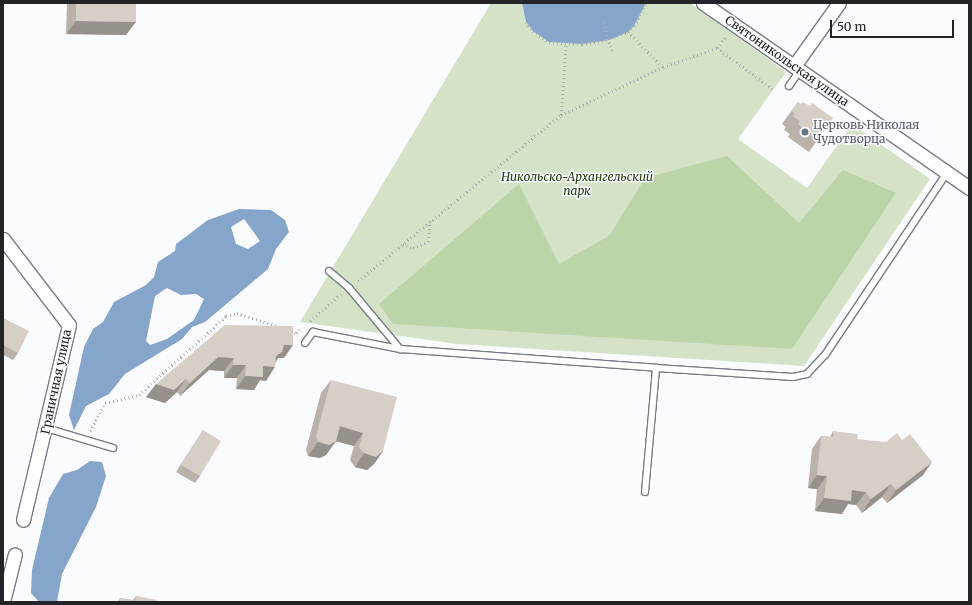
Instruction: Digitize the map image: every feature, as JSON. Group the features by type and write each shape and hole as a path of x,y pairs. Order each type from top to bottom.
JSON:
{"street":[{"name":"Святоникольская улица","path":"703,3 969,188"},
{"path":"797,68 839,3"},
{"name":"Граничная улица","path":"3,239 70,325 23,520"},
{"path":"3,602 15,554"}],"lane":[{"path":"789,86 797,68"},
{"path":"305,343 314,332 400,349 793,377 807,374 825,355 947,172"},
{"path":"329,271 349,288 400,349"},
{"path":"645,492 656,368"},
{"path":"46,428 113,448"}],"path":[{"path":"526,22 533,31 549,42 566,44 609,40 628,32 634,26 646,3"},
{"path":"604,23 612,51"},
{"path":"288,330 296,333 402,244 561,115 663,67 717,48 734,25"},
{"path":"628,32 663,67"},
{"path":"561,115 566,44"},
{"path":"717,48 773,89"},
{"path":"402,244 413,248 428,242 430,221"},
{"path":"85,440 105,403 139,395 226,316 237,313 281,328"}],"green space":[{"name":"Никольско-Архангельский парк","path":"491,3 690,3 786,72 738,139 807,188 852,124 930,179 804,366 457,344 300,322"},
{"path":"727,156 799,223 843,170 896,193 792,349 393,324 379,304 519,184 559,264 609,236 645,178"}],"water":[{"path":"522,3 646,3 634,26 628,32 609,40 582,44 549,42 533,31 526,22"},
{"path":"239,209 271,210 285,220 289,232 276,249 268,269 205,322 192,327 182,339 125,374 109,394 86,406 74,430 69,415 84,347 93,329 103,322 114,302 146,285 154,277 158,262 175,251 176,244 208,220","holes":["244,219 260,241 248,249 236,244 231,227","167,288 181,295 196,294 204,299 194,320 167,339 150,345 146,341 155,296"]},
{"path":"90,461 102,462 106,476 96,507 62,574 57,602 39,602 31,593 32,570 49,498 63,474 77,470"}],"building":[{"path":"76,3 136,3 136,22 76,21"},
{"path":"798,102 801,104 803,102 810,106 812,103 833,118 818,139 798,124 800,121 793,116 795,113 791,111"},
{"path":"3,318 29,331 18,353 3,345"},
{"path":"225,325 293,326 293,345 284,345 282,352 276,356 275,367 263,366 263,377 245,376 246,365 233,365 234,358 218,357 190,383 186,379 174,390 156,384"},
{"path":"331,380 397,397 383,451 376,457 364,453 359,447 363,433 340,426 336,441 329,445 318,442 316,436"},
{"path":"203,430 221,441 200,476 181,465"},
{"path":"833,431 858,434 857,439 886,442 897,433 902,440 910,434 932,462 896,490 891,484 871,499 866,492 852,490 851,501 824,498 827,476 817,475 821,436 833,437"},
{"path":"136,596 157,600 156,602 120,602 120,598 135,601"}],"place":[{"name":"Церковь Николая Чудотворца","path":"805,132"}]}
